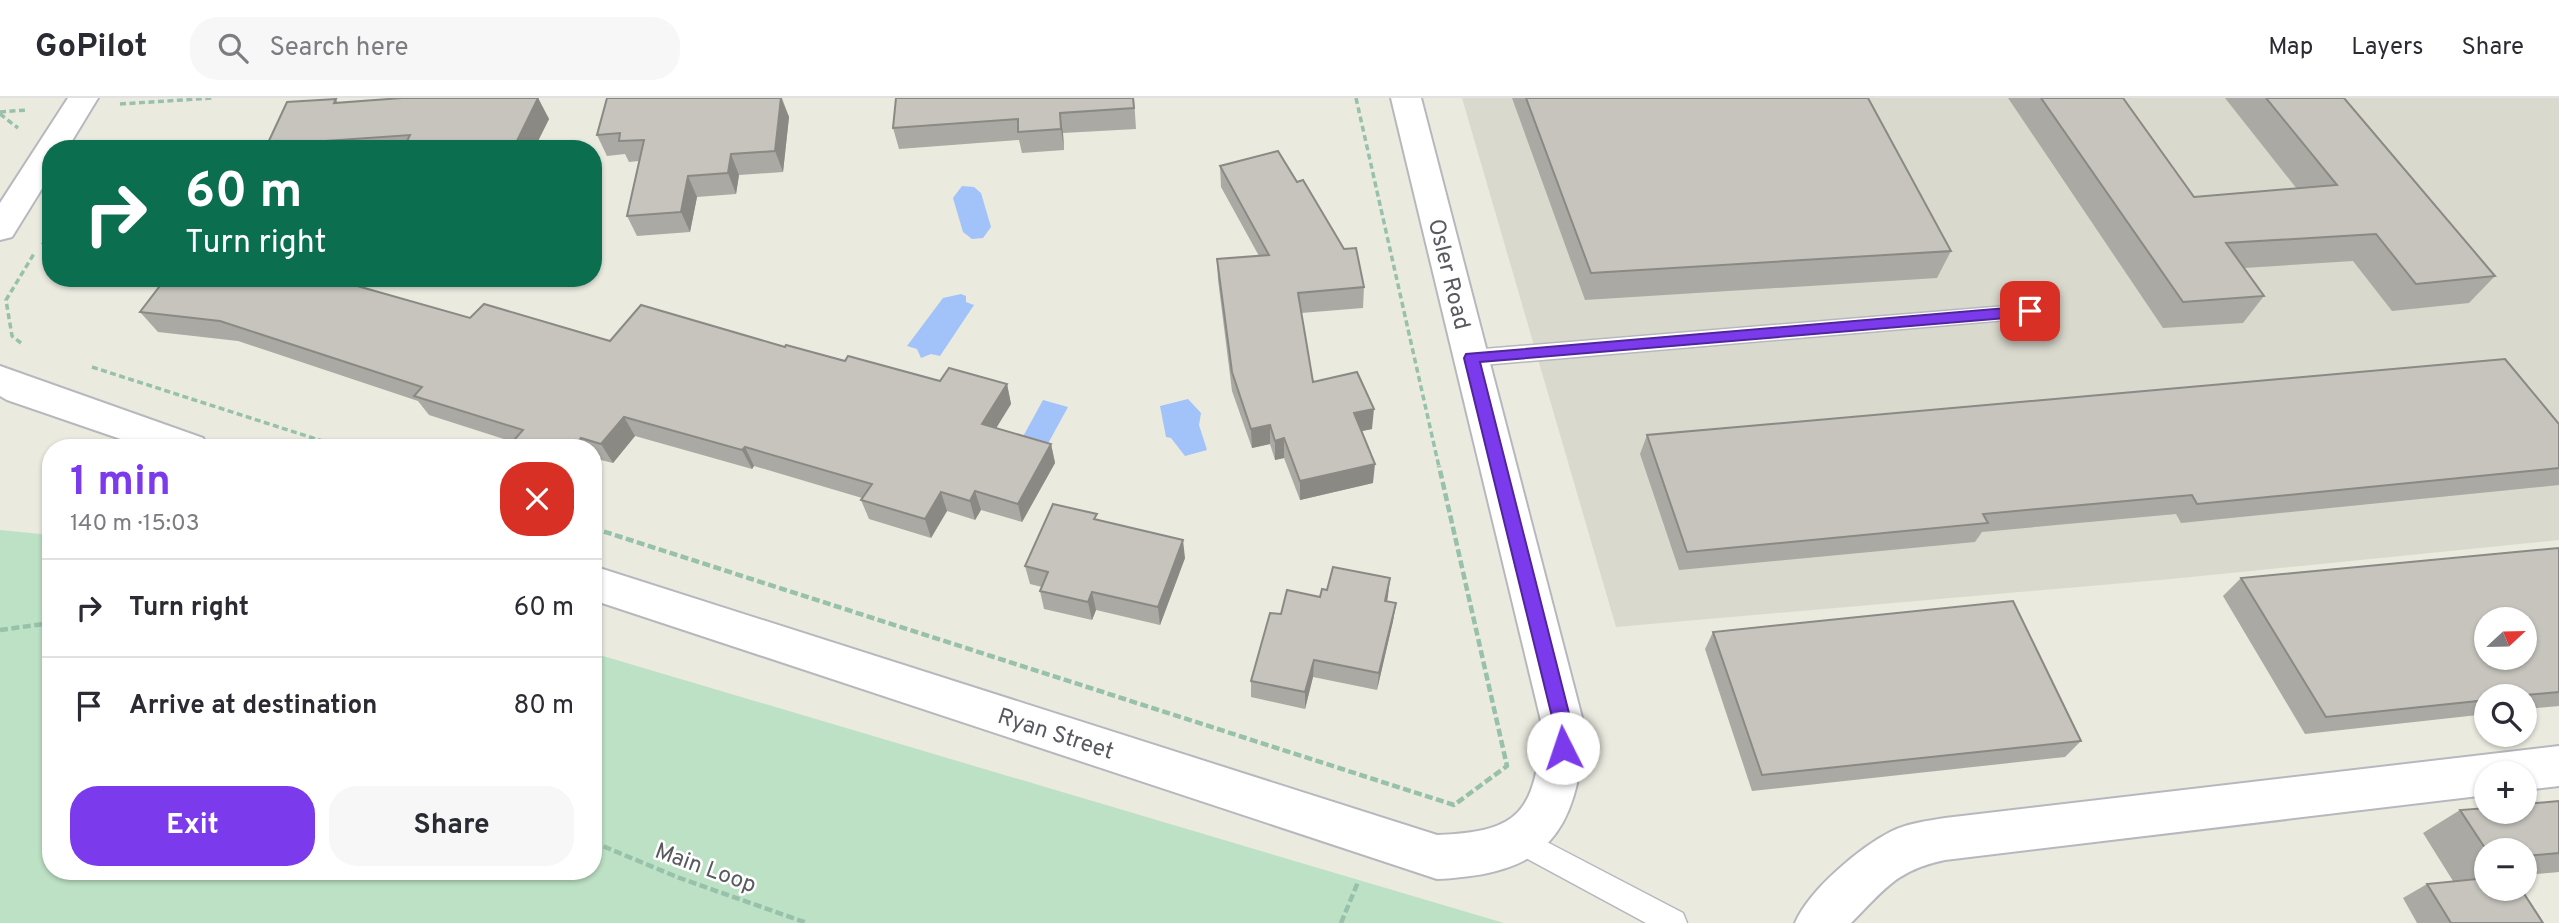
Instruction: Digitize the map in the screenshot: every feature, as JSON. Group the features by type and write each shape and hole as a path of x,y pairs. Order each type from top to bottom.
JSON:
{"street":[{"path":"56,140 83,98"},
{"name":"Osler Road","path":"1406,98 1564,729 1562,766 1554,800 1543,821 1520,841"},
{"path":"0,229 42,163"},
{"path":"0,380 20,390 164,439"},
{"name":"Ryan Street","path":"602,586 1437,857 1475,858 1520,841"},
{"path":"2537,769 2559,766"},
{"path":"1818,923 1879,864 1909,846 2474,777"}],"lane":[{"path":"1471,358 2030,311"},
{"path":"1520,841 1673,923"}],"path":[{"path":"602,531 1454,805 1507,766 1356,98"},
{"path":"0,114 21,131"},
{"path":"23,345 12,336 6,300 38,247"},
{"path":"88,365 316,439"},
{"path":"0,630 42,624"},
{"name":"Main Loop","path":"602,846 677,877 807,923"}],"shaded area":[{"path":"1462,98 2559,98 2559,540 2171,579 1616,627"}],"green space":[{"path":"0,530 42,534 42,880 602,880 602,656 1504,923 0,923"}],"water":[{"path":"962,186 974,187 981,193 991,227 983,238 972,239 963,232 953,198"},
{"path":"961,294 966,296 966,302 974,305 940,356 931,354 921,358 917,349 907,346 943,298"},
{"path":"1188,399 1201,413 1199,425 1207,450 1185,456 1171,438 1166,437 1160,406"},
{"path":"1043,400 1068,407 1045,449 1020,442"}],"building":[{"path":"402,98 538,98 517,140 408,140 410,135 338,140 269,140 287,102 336,99 334,103"},
{"path":"607,98 781,98 775,151 731,154 728,173 688,176 681,212 627,216 644,140 619,141 620,133 597,135"},
{"path":"896,98 1133,98 1134,108 1060,113 1061,129 1018,132 1018,119 893,128"},
{"path":"1526,98 1868,98 1951,251 1591,273"},
{"path":"2041,98 2123,98 2194,197 2337,185 2266,98 2344,98 2495,276 2416,284 2376,234 2226,243 2264,296 2183,302"},
{"path":"1278,151 1297,182 1303,180 1344,249 1356,248 1364,287 1298,293 1313,382 1357,372 1374,409 1354,413 1375,464 1300,481 1284,438 1275,441 1270,425 1251,429 1232,372 1217,259 1269,255 1220,166"},
{"path":"159,287 361,287 470,318 484,304 610,341 641,305 785,347 786,345 845,361 848,356 940,381 949,368 1007,384 982,424 1051,444 1018,504 975,491 970,501 941,492 925,519 861,500 872,484 745,447 742,450 624,417 602,443 602,439 581,438 515,439 523,430 414,396 422,387 220,321 140,312"},
{"path":"2505,359 2559,424 2559,468 2197,504 2192,495 1983,514 1988,523 1687,552 1647,435"},
{"path":"1053,504 1097,514 1094,519 1183,540 1158,607 1092,592 1088,602 1040,591 1048,572 1025,566"},
{"path":"2559,548 2559,692 2537,694 2537,684 2474,684 2474,701 2326,717 2241,578"},
{"path":"1333,567 1390,578 1385,601 1396,603 1379,673 1314,660 1305,692 1251,681 1270,613 1281,614 1287,590 1320,597 1322,589 1327,590"},
{"path":"2013,601 2081,741 1762,775 1713,632"},
{"path":"2559,801 2559,853 2537,855 2537,838 2478,838 2460,810 2474,809 2474,824 2537,824 2537,803"},
{"path":"2474,879 2474,901 2529,901 2543,923 2451,923 2427,884"}],"route":[{"path":"1563,748 1564,729 1471,358 2030,311"}]}
